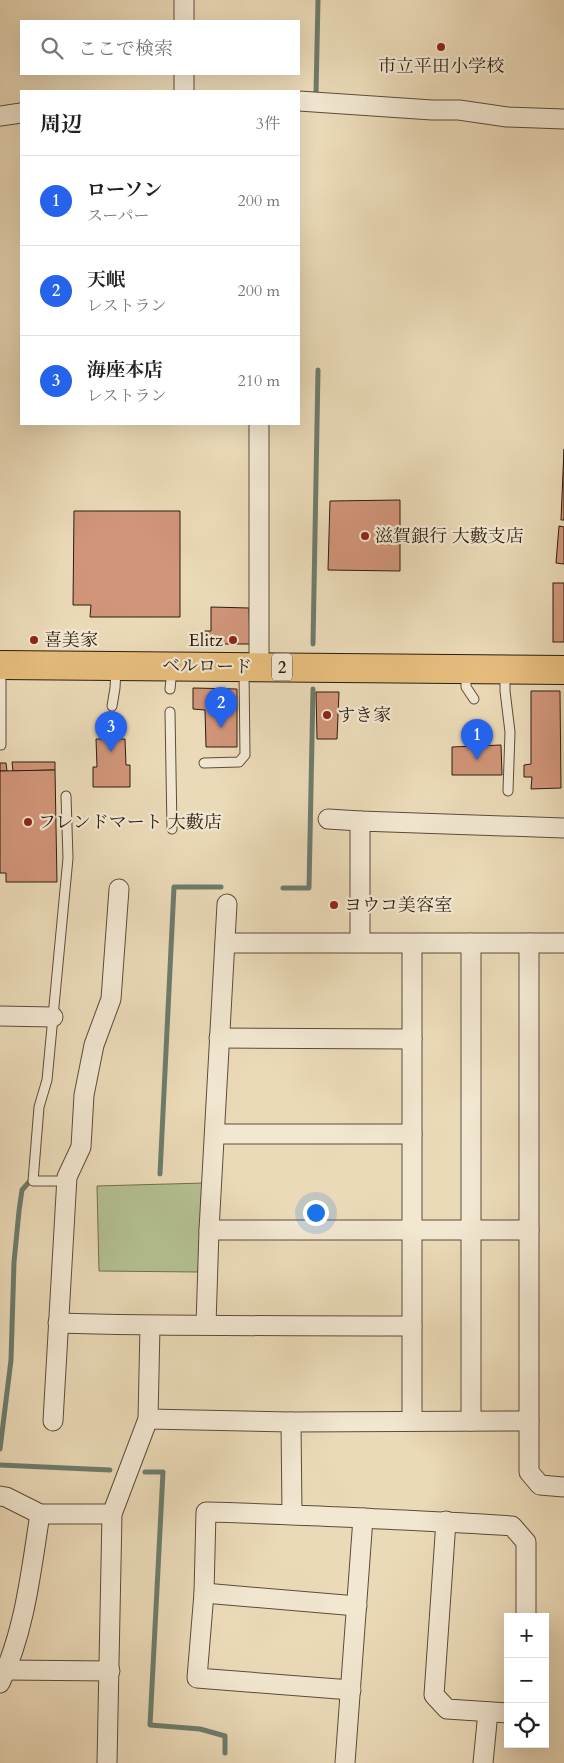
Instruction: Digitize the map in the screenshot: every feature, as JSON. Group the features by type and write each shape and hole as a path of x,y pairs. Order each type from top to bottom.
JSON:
{"main road":[{"name":"ベルロード","path":"0,664 116,666 171,677 251,667 564,670"}],"street":[{"path":"184,0 184,20"},
{"path":"184,75 184,90"},
{"path":"300,101 432,110 459,110 507,117 564,119"},
{"path":"0,116 20,113"},
{"path":"251,667 259,425"},
{"path":"328,819 360,821 443,820 564,828"},
{"path":"360,821 360,942"},
{"path":"53,1421 66,1180 82,1147 84,1095 94,1045 111,999 118,889"},
{"path":"206,1325 209,1230 227,904"},
{"path":"225,943 360,942 412,944 564,942"},
{"path":"470,943 471,1421"},
{"path":"529,943 529,1472 540,1485 564,1487"},
{"path":"412,944 412,1421"},
{"path":"0,1016 53,1018"},
{"path":"220,1038 412,1039"},
{"path":"215,1134 412,1134"},
{"path":"209,1230 529,1230"},
{"path":"58,1323 150,1326 412,1326"},
{"path":"107,1763 112,1514 148,1420 150,1326"},
{"path":"148,1420 291,1422 529,1421"},
{"path":"291,1422 292,1514"},
{"path":"0,1496 6,1497 40,1514 112,1514"},
{"path":"351,1690 198,1678 204,1593 206,1512 446,1521 512,1526 526,1542 526,1613"},
{"path":"40,1514 24,1612 3,1677 110,1671"},
{"path":"345,1763 363,1518"},
{"path":"446,1521 434,1695 447,1709 504,1713"},
{"path":"204,1593 358,1606"},
{"path":"483,1763 488,1712"}],"lane":[{"path":"0,664 1,745"},
{"path":"112,706 116,688 116,666"},
{"path":"204,763 239,762 245,754 251,667"},
{"path":"466,669 466,686 474,699"},
{"path":"505,670 505,691 510,732 508,791"},
{"path":"170,712 172,829"},
{"path":"66,796 68,858 47,1080 39,1107 33,1181 66,1180"}],"green space":[{"path":"204,1183 198,1272 99,1271 97,1186"}],"building":[{"path":"564,449 564,520 561,520"},
{"name":"滋賀銀行 大藪支店","path":"400,500 400,571 328,570 330,501"},
{"path":"74,511 180,511 180,617 90,617 91,605 73,605"},
{"path":"559,526 564,527 564,564 556,563"},
{"path":"553,583 564,583 564,642 553,642"},
{"path":"211,607 249,608 250,644 202,644 203,631 211,631"},
{"path":"193,688 237,689 237,747 206,747 205,710 193,709"},
{"path":"531,691 560,691 561,788 531,789 532,777 524,777 524,765 531,764"},
{"name":"すき家","path":"316,692 339,692 337,739 317,739"},
{"path":"96,739 125,739 126,765 130,765 130,787 93,787 93,767 97,767"},
{"path":"501,745 502,775 452,775 452,747"},
{"path":"12,762 55,762 55,770 13,771"},
{"path":"0,763 6,763 7,771 0,771"},
{"name":"フレンドマート 大藪店","path":"55,770 57,882 6,882 6,873 0,873 0,771"}],"waterway":[{"path":"316,94 318,0"},
{"path":"313,644 318,370"},
{"path":"283,888 309,888 313,689"},
{"path":"160,1174 174,887 221,887"},
{"path":"0,1449 11,1360 14,1262 19,1211 22,1190 29,1182"},
{"path":"0,1465 110,1470"},
{"path":"145,1472 163,1472 150,1725 200,1729 225,1736 225,1753"}],"place":[{"name":"市立平田小学校","path":"441,47"},
{"name":"滋賀銀行 大藪支店","path":"365,536"},
{"name":"喜美家","path":"34,640"},
{"name":"Elitz","path":"233,640"},
{"name":"すき家","path":"327,715"},
{"name":"天岷","path":"221,728"},
{"name":"海座本店","path":"111,752"},
{"name":"ローソン","path":"477,760"},
{"name":"フレンドマート 大藪店","path":"28,822"},
{"name":"ヨウコ美容室","path":"334,905"}]}
